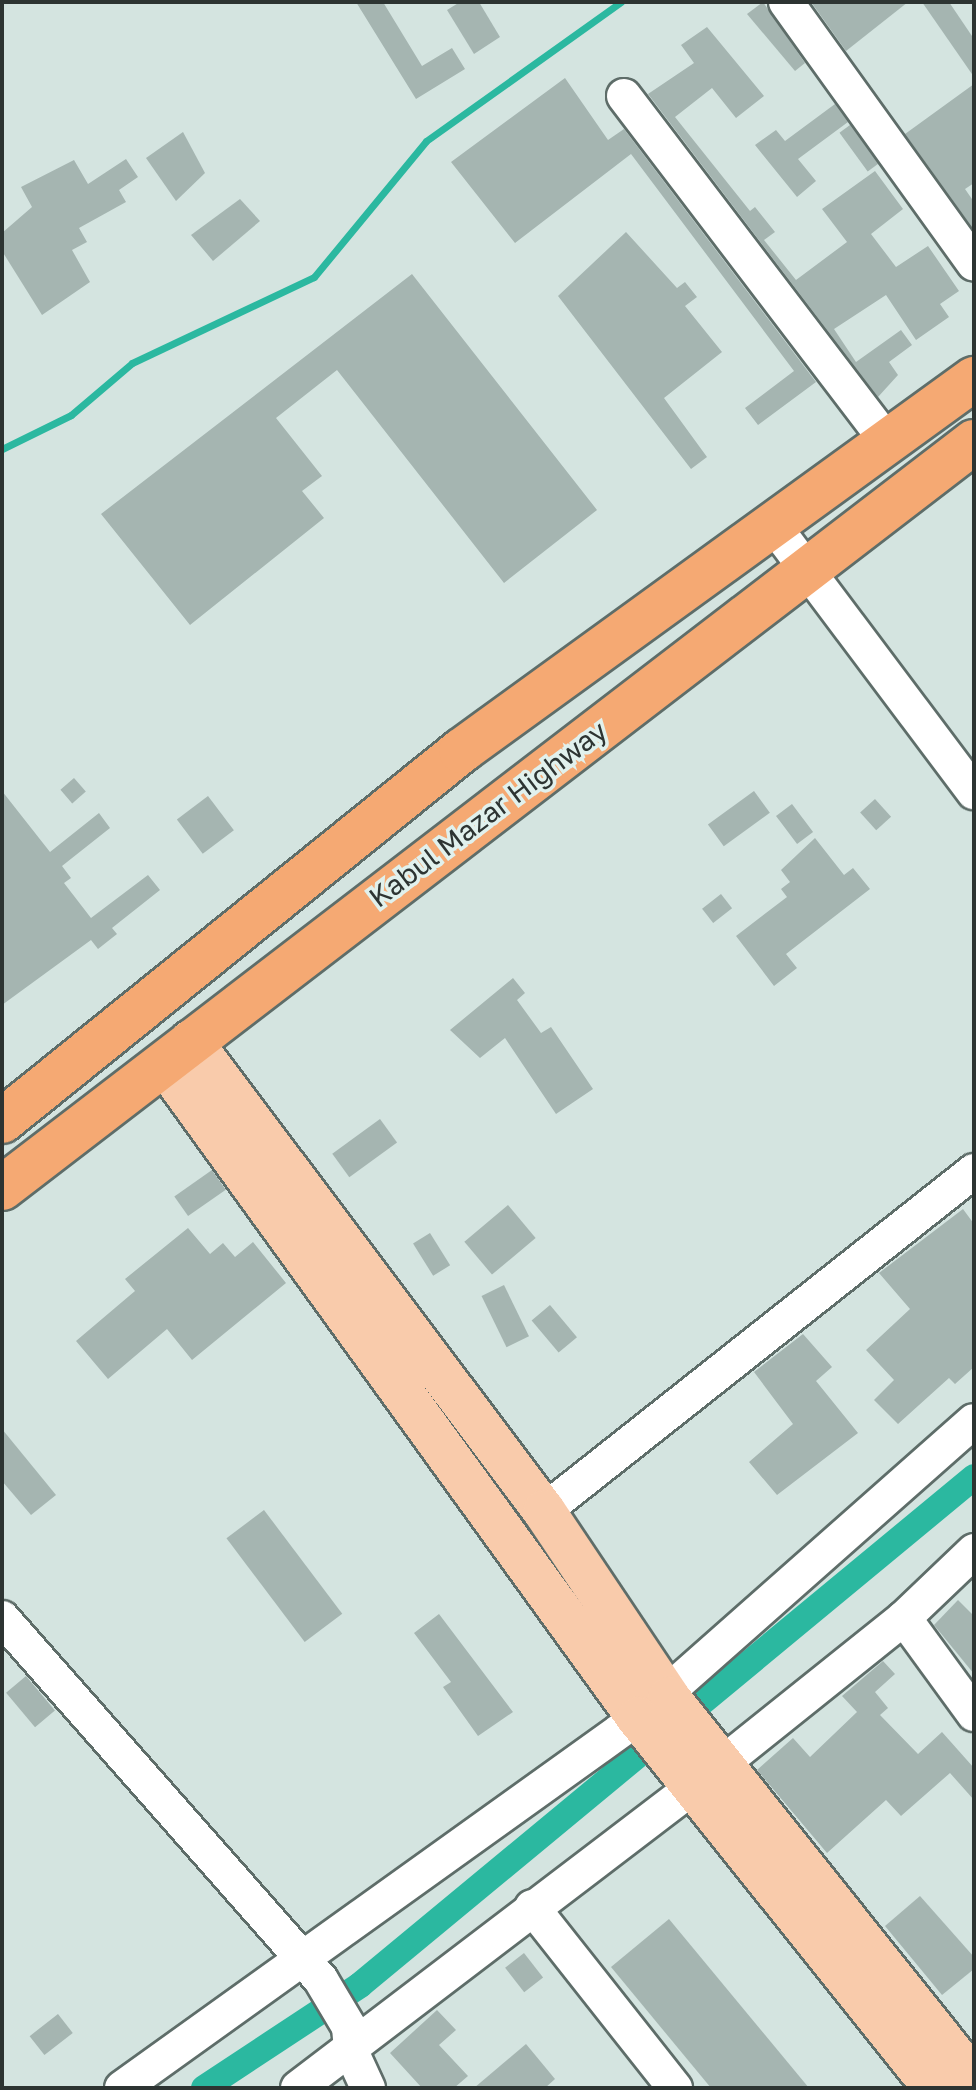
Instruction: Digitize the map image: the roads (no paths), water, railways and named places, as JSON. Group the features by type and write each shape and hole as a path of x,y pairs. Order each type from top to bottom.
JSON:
{"highway":[{"path":"2,1121 461,751 974,379"},
{"name":"Kabul Mazar Highway","path":"2,1188 974,442"}],"main road":[{"path":"177,1052 544,1511 655,1709"},
{"path":"177,1052 655,1709 706,1773 974,2080"},
{"path":"706,1773 934,2088"}],"street":[{"path":"786,2 974,264"},
{"path":"624,96 888,443"},
{"path":"774,526 974,792"},
{"path":"544,1511 974,1171"},
{"path":"122,2088 312,1971 655,1709 974,1421"},
{"path":"298,2088 350,2039 532,1907 904,1618 974,1551"},
{"path":"2,1618 312,1971 350,2039 368,2088"},
{"path":"904,1618 974,1714"},
{"path":"532,1907 675,2088"}],"waterway":[{"path":"2,449 71,415 132,363 314,277 426,141 621,2"},
{"path":"204,2088 360,1985 974,1477"}]}
